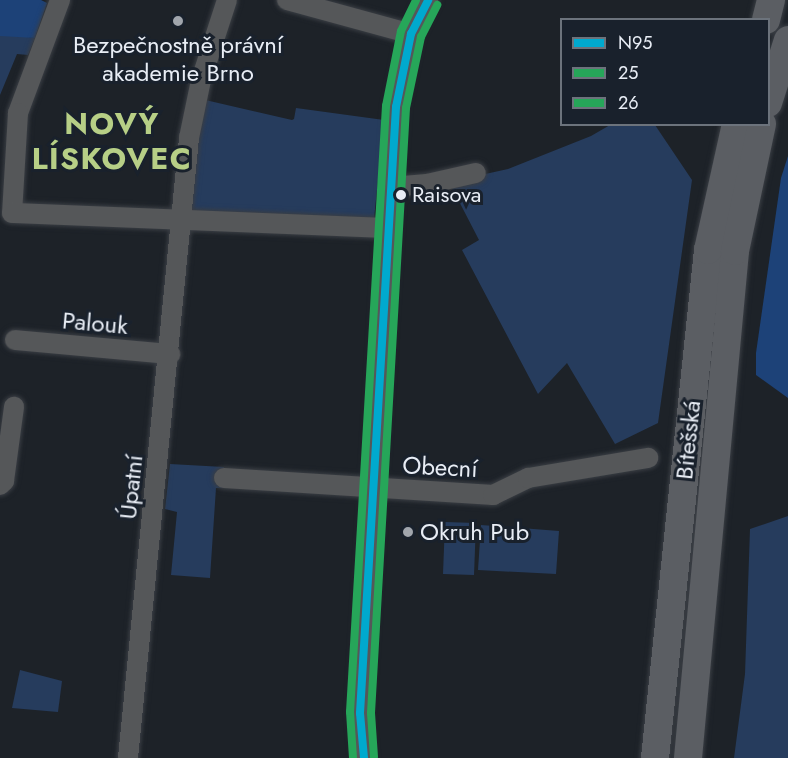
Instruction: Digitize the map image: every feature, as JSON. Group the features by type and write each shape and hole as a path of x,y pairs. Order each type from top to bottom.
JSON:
{"highway":[{"path":"766,18 771,0"},
{"path":"770,97 788,40"},
{"name":"Bítešská","path":"655,758 708,250 736,126"},
{"name":"Bítešská","path":"688,758 735,251 762,126"},
{"path":"647,758 661,689"}],"street":[{"path":"60,0 18,113 12,213 388,228"},
{"name":"Úpatní","path":"128,758 193,111 214,34 227,0"},
{"path":"287,0 411,34"},
{"path":"364,758 360,713 396,108 411,34 428,0"},
{"path":"391,187 427,184 476,173"},
{"name":"Palouk","path":"15,340 170,354"},
{"path":"0,484 4,482 14,408"},
{"name":"Obecní","path":"224,478 493,495 528,478 648,458"}],"shaded area":[{"path":"0,0 41,0 47,3 35,38 0,36"},
{"path":"7,34 35,38 28,55 17,54 0,95 0,36"},
{"path":"201,99 292,120 296,108 384,120 374,219 189,211"},
{"path":"608,126 656,126 692,180 658,423 615,444 567,363 538,394 462,250 479,240 449,182 508,169 591,136"},
{"path":"788,156 788,398 756,375 756,353 781,178"},
{"path":"170,464 224,467 223,488 216,488 210,578 171,575 177,512 165,509"},
{"path":"788,516 788,758 734,758 745,674 750,529"},
{"path":"445,522 476,523 474,575 443,574"},
{"path":"481,525 559,531 556,574 478,570"},
{"path":"20,670 62,681 58,712 12,708"}],"transit line":[{"name":"26","path":"353,758 350,712 386,106 401,31 416,0"},
{"name":"N95","path":"364,758 360,713 396,107 411,34 428,0"},
{"name":"25","path":"374,757 371,713 406,108 421,37 437,5"}],"place":[{"name":"Bezpečnostně právní akademie Brno","path":"178,21"},
{"name":"Raisova","path":"401,195"},
{"name":"Okruh Pub","path":"408,532"}],"district":[{"name":"NOVÝ LÍSKOVEC","path":"112,141"}]}
